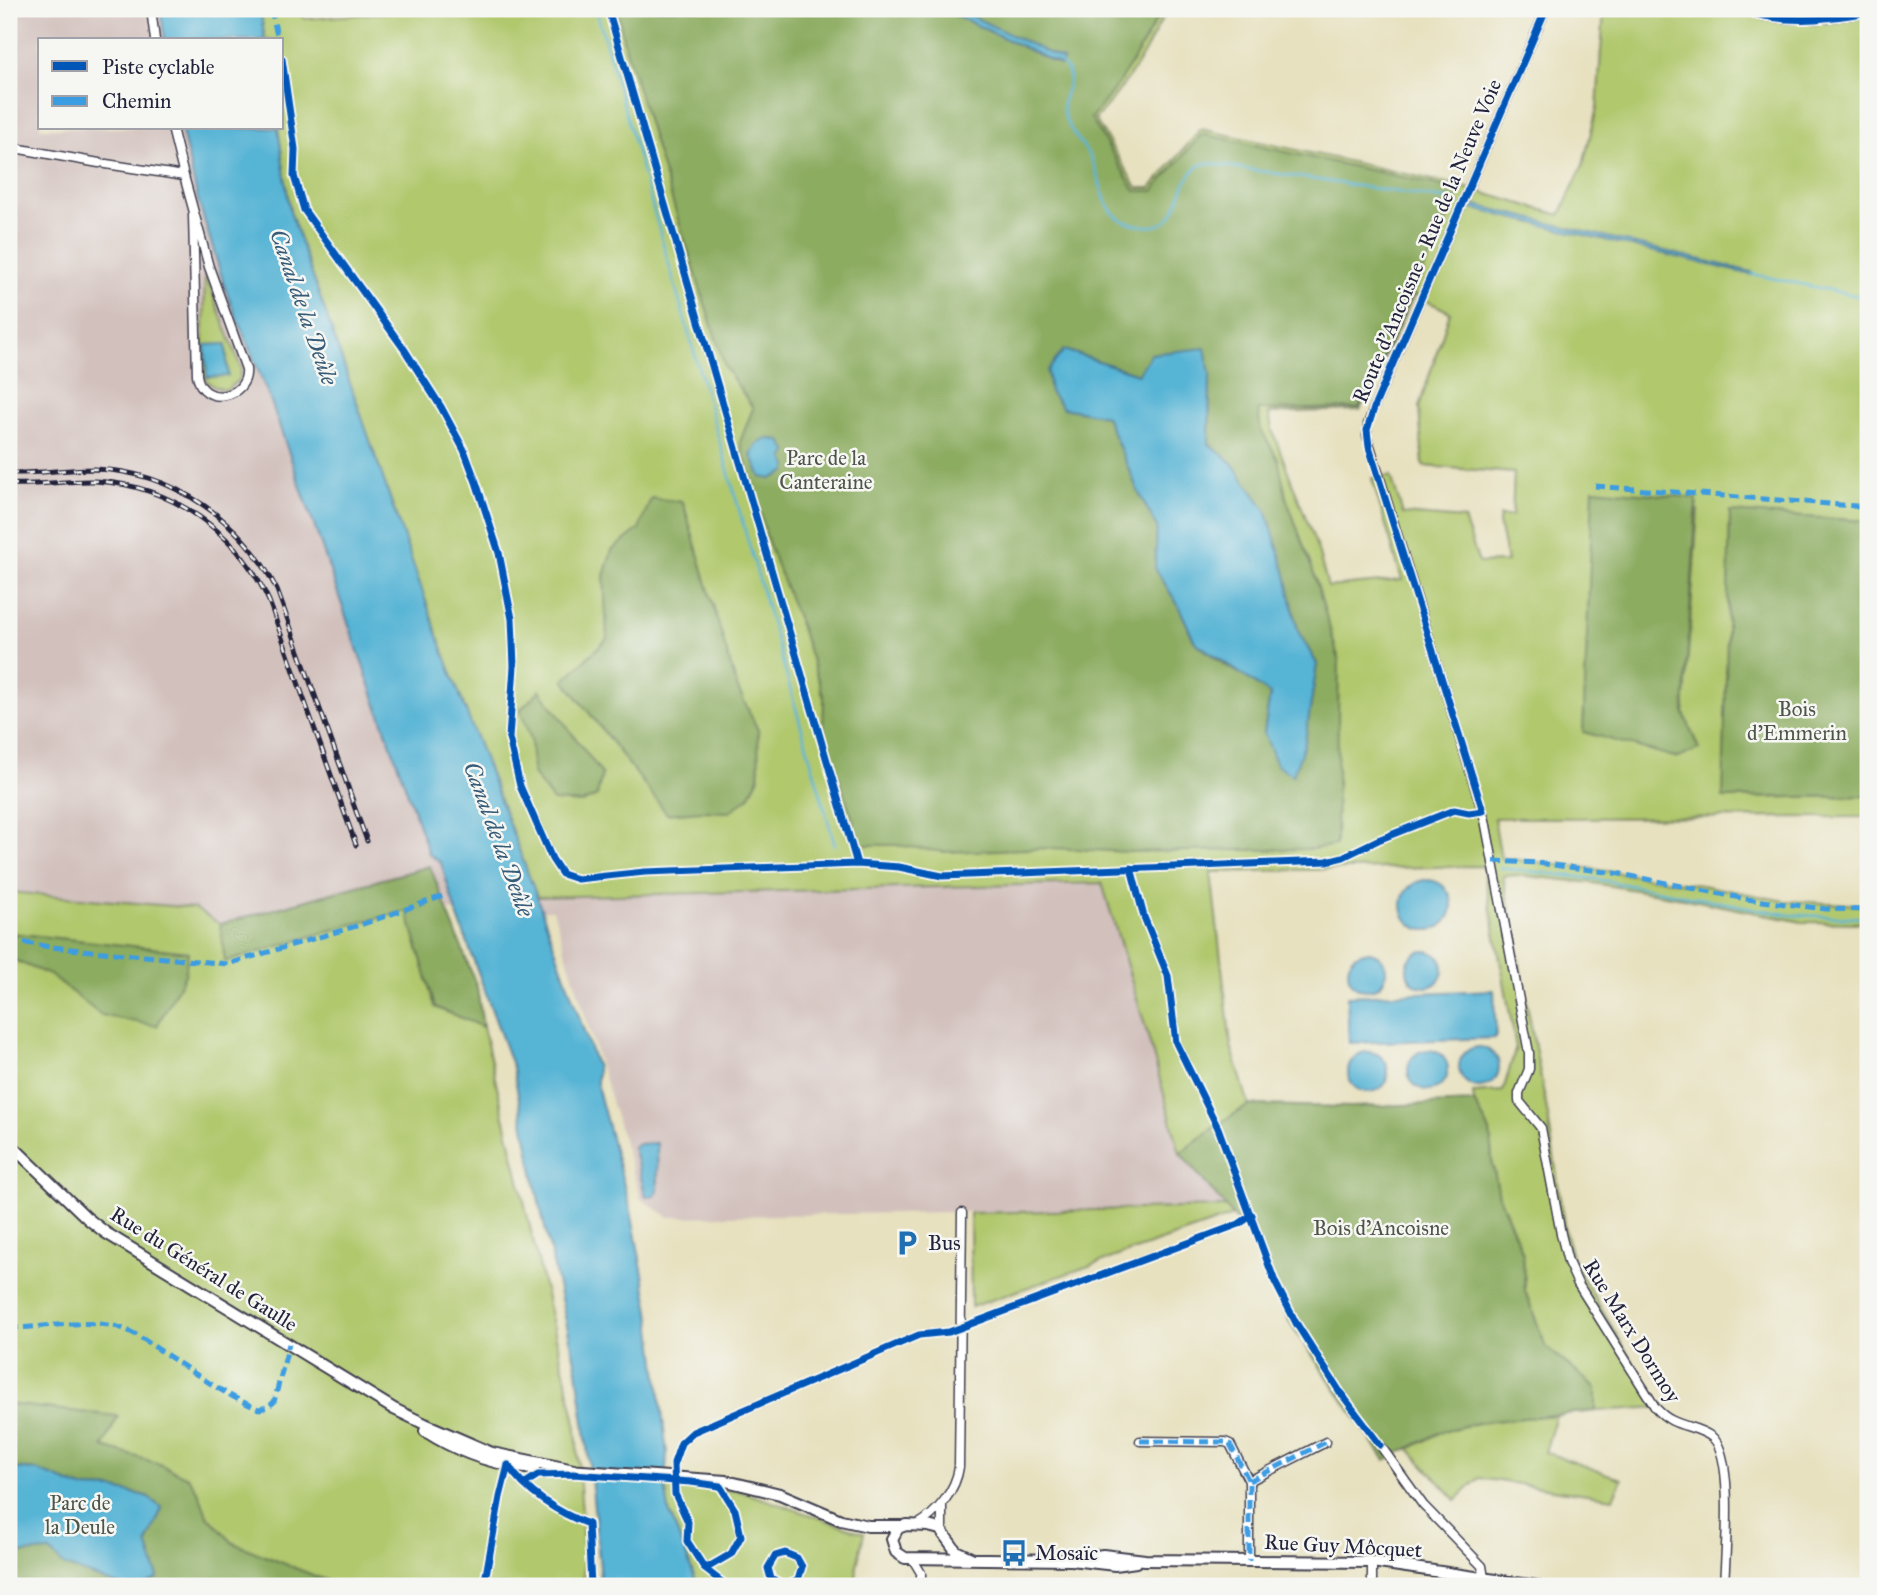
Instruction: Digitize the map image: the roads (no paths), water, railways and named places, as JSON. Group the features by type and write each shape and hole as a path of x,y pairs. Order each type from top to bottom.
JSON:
{"street":[{"path":"151,9 155,38"},
{"name":"Route d'Ancoisne - Rue de la Neuve Voie","path":"1495,866 1483,811 1369,447 1367,430 1374,405 1546,9"},
{"path":"1738,9 1782,20 1811,20 1868,12"},
{"path":"172,130 193,215 246,369 246,380 239,388 218,396 205,392 198,381 193,215"},
{"path":"9,147 184,176"},
{"name":"Rue Marx Dormoy","path":"1495,866 1530,1053 1529,1069 1518,1097 1523,1109 1541,1128 1568,1262 1578,1284 1655,1407 1670,1421 1707,1435 1719,1445 1727,1487 1724,1586"},
{"name":"Rue du Général de Gaulle","path":"9,1143 106,1233 394,1409 443,1442 481,1458 527,1469 574,1469 690,1477 758,1488 841,1520 868,1526"},
{"path":"917,1525 942,1504 956,1480 959,1467 962,1213"},
{"path":"1140,1441 1228,1443 1233,1447 1250,1481 1249,1561"},
{"path":"1250,1481 1326,1442"},
{"path":"1380,1445 1423,1505 1482,1566 1484,1578"},
{"path":"921,1586 921,1573 925,1564 943,1551 942,1504"},
{"path":"868,1526 935,1527 959,1553 971,1558"},
{"path":"868,1526 892,1545 900,1556 934,1558"},
{"path":"892,1545 895,1532 903,1526"},
{"path":"912,1558 921,1573"},
{"name":"Rue Guy Môcquet","path":"934,1558 1071,1560 1115,1565 1145,1560 1372,1562 1537,1586"},
{"path":"1372,1562 1372,1586"}],"water":[{"path":"160,9 260,9 265,38 165,38"},
{"path":"943,9 957,9 1063,60 1061,65"},
{"name":"Canal de la Deûle","path":"181,130 278,130 290,211 445,656 537,897 597,1068 597,1086 631,1211 650,1311 667,1453 665,1485 669,1511 698,1586 599,1586 600,1568 591,1478 577,1370 536,1188 513,1068 441,863 429,854 270,399 227,294 198,200"},
{"path":"1467,203 1752,272 1752,275 1470,208 1464,209"},
{"path":"226,344 228,376 207,377 205,345"},
{"path":"1205,348 1210,374 1209,444 1231,462 1266,510 1285,571 1298,631 1317,664 1305,742 1293,775 1277,765 1264,733 1270,694 1195,642 1178,605 1155,568 1157,527 1138,491 1106,416 1063,408 1050,392 1047,371 1064,350 1138,374 1151,354"},
{"path":"767,439 780,440 788,452 784,458 788,466 786,472 771,479 761,477 751,455 757,444"},
{"path":"1417,881 1437,881 1451,895 1451,915 1437,929 1417,929 1403,915 1403,895"},
{"path":"1425,951 1437,957 1443,969 1437,981 1425,987 1413,981 1407,969 1413,957"},
{"path":"1367,952 1380,958 1386,971 1380,984 1367,990 1354,984 1348,971 1354,958"},
{"path":"1494,990 1496,1038 1349,1043 1347,996"},
{"path":"1479,1047 1493,1053 1499,1067 1493,1081 1479,1087 1465,1081 1459,1067 1465,1053"},
{"path":"1428,1050 1436,1051 1442,1056 1447,1062 1447,1078 1442,1084 1436,1089 1428,1090 1420,1089 1414,1084 1409,1078 1408,1070 1409,1062 1414,1056 1420,1051"},
{"path":"1368,1052 1376,1053 1382,1058 1387,1064 1387,1080 1382,1086 1376,1091 1368,1092 1360,1091 1354,1086 1349,1080 1348,1072 1349,1064 1354,1058 1360,1053"},
{"path":"657,1143 658,1190 655,1196 646,1197 633,1147 637,1144"},
{"path":"9,1468 36,1470 82,1488 115,1489 146,1496 162,1508 147,1543 158,1578 142,1586 121,1586 65,1566 49,1551 9,1554"}],"waterway":[{"path":"596,9 835,845"},
{"path":"1060,62 1066,68 1069,78 1063,106 1066,120 1094,165 1108,206 1126,222 1146,226 1159,225 1168,219 1189,176 1196,168 1207,163 1457,201"},
{"path":"1752,274 1868,298"},
{"path":"1500,868 1596,879 1790,915 1868,918"}],"railway":[{"path":"9,473 94,469 123,472 178,490 225,522 263,565 277,590 353,801"},
{"path":"9,484 84,481 123,484 175,503 220,534 256,576 269,601 356,845"},
{"path":"350,795 367,841"}],"place":[{"name":"Bus","path":"907,1243"},
{"name":"Mosaïc","path":"1014,1553"}],"park label":[{"name":"Parc de la Canteraine","path":"826,470"},
{"name":"Bois d'Emmerin","path":"1797,721"},
{"name":"Bois d'Ancoisne","path":"1381,1228"},
{"name":"Parc de la Deule","path":"80,1515"}]}
